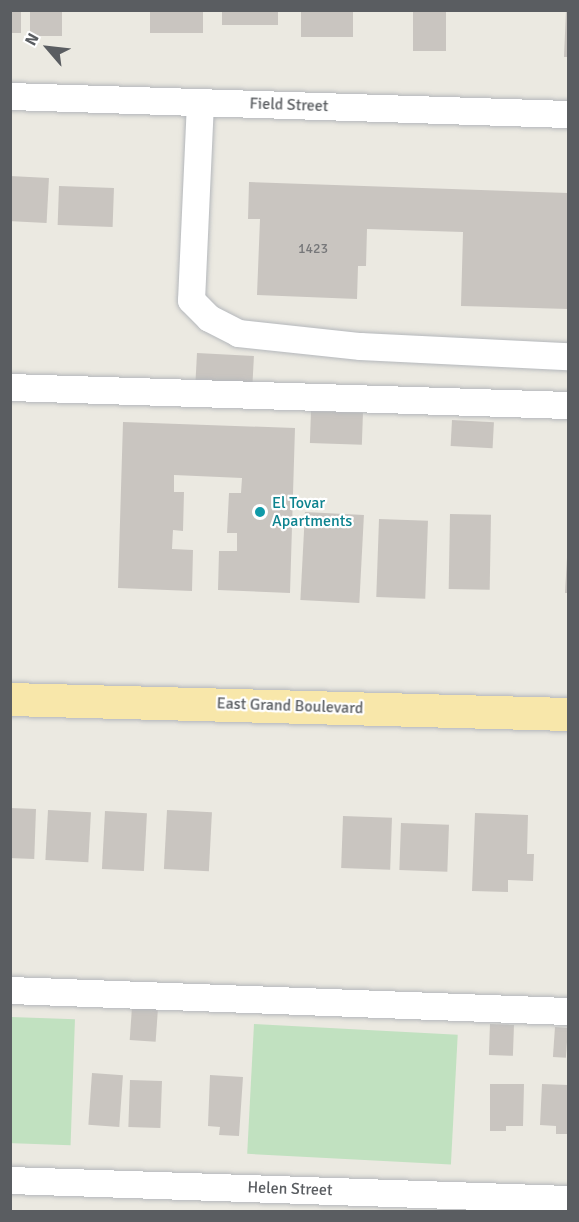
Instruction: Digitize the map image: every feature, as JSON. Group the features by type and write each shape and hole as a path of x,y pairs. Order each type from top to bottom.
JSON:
{"main road":[{"name":"East Grand Boulevard","path":"10,699 568,714"}],"street":[{"name":"Field Street","path":"10,96 568,114"},
{"path":"200,102 191,300 209,318 238,333 360,346 568,356"},
{"path":"10,387 568,405"},
{"path":"10,990 568,1011"},
{"name":"Helen Street","path":"10,1180 568,1198"}],"green space":[{"path":"11,1017 75,1019 71,1145 10,1143"},
{"path":"254,1024 458,1035 451,1164 247,1154"}],"building":[{"path":"10,10 21,10 21,33 10,33"},
{"path":"30,10 62,10 62,36 30,36"},
{"path":"150,10 203,10 203,33 150,33"},
{"path":"222,10 278,10 278,25 222,25"},
{"path":"301,10 353,10 353,37 301,37"},
{"path":"413,10 446,10 446,51 413,51"},
{"path":"566,10 568,10 568,57 564,57"},
{"path":"10,176 49,178 47,223 10,221"},
{"path":"249,182 568,193 568,309 461,306 463,232 367,229 366,266 358,266 357,299 257,295 260,219 248,219"},
{"path":"59,186 114,188 113,227 58,225"},
{"path":"197,353 254,356 252,386 195,383"},
{"path":"311,411 363,413 362,445 310,443"},
{"path":"452,420 494,422 493,448 451,446"},
{"name":"El Tovar Apartments","path":"123,422 295,428 290,593 218,590 219,551 237,551 237,533 227,533 229,493 241,493 242,478 174,475 174,492 184,492 183,531 173,530 172,549 193,550 192,591 118,588"},
{"path":"305,512 364,515 359,603 300,600"},
{"path":"450,514 491,515 490,590 449,589"},
{"path":"379,519 428,521 425,599 376,597"},
{"path":"567,558 568,593 565,593"},
{"path":"10,808 36,809 34,859 10,858"},
{"path":"48,810 91,812 88,862 45,860"},
{"path":"167,810 212,812 209,871 164,869"},
{"path":"105,811 147,813 144,871 102,869"},
{"path":"475,813 528,815 527,854 534,854 533,881 508,880 508,892 472,891"},
{"path":"343,816 392,818 390,870 341,868"},
{"path":"401,823 449,825 447,872 399,870"},
{"path":"132,1007 158,1009 156,1042 130,1040"},
{"path":"490,1024 514,1025 513,1056 489,1055"},
{"path":"555,1027 568,1028 566,1058 553,1057"},
{"path":"92,1073 123,1075 119,1127 88,1125"},
{"path":"210,1075 243,1077 239,1136 219,1135 220,1127 208,1126"},
{"path":"130,1080 162,1081 160,1128 128,1127"},
{"path":"490,1084 524,1084 523,1126 506,1126 506,1131 490,1131"},
{"path":"542,1084 568,1085 568,1134 556,1134 556,1126 540,1125"}],"place":[{"name":"El Tovar Apartments","path":"260,512"}]}
